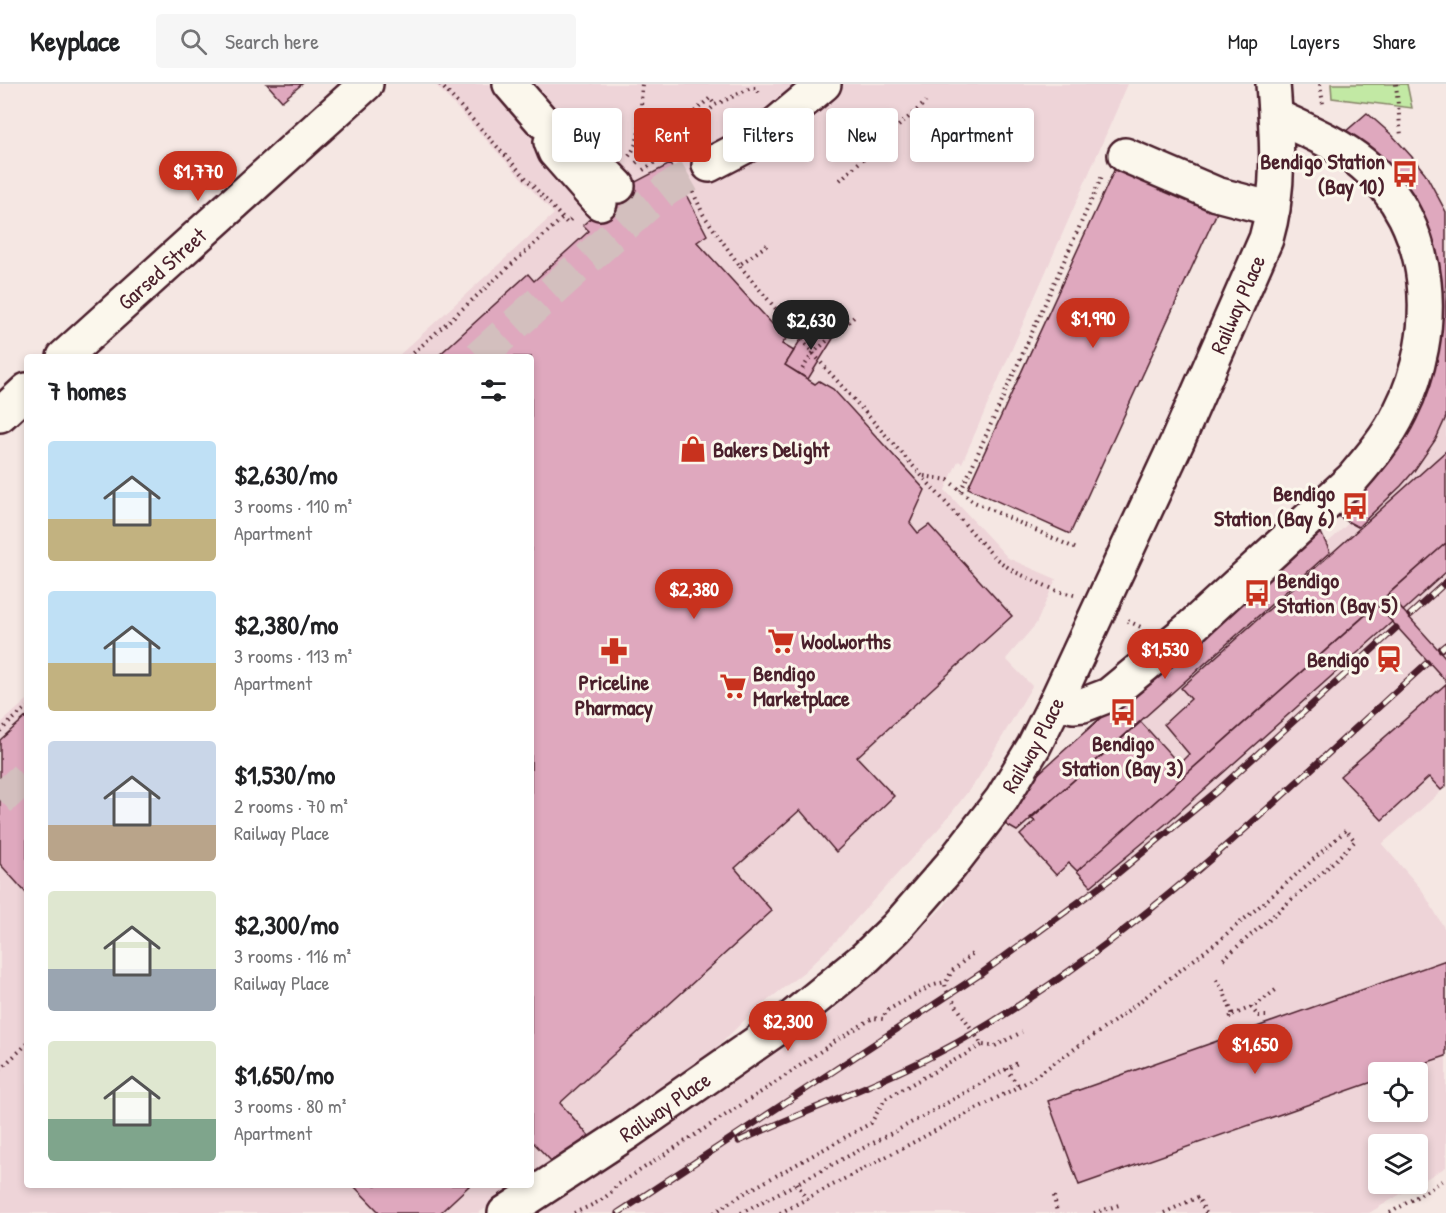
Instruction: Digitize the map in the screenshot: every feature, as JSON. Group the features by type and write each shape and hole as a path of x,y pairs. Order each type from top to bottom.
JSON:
{"street":[{"name":"Garsed Street","path":"67,354 366,84"},
{"path":"510,84 542,121 571,138 619,180"},
{"path":"795,108 824,84"},
{"path":"1056,702 1073,706 1083,705 1109,695 1189,628 1353,479 1385,438 1408,394 1419,363 1426,313 1424,280 1406,219 1386,188 1365,165 1335,146 1274,100"},
{"name":"Railway Place","path":"505,1213 734,1060 788,1021 865,958 925,896 1002,799 1034,746 1056,702 1177,442 1260,253 1271,222 1277,168 1274,100"},
{"path":"1125,155 1216,194 1273,208"},
{"path":"692,170 723,156"},
{"path":"0,415 24,393"}],"path":[{"path":"440,84 567,223 619,180 710,98 715,105"},
{"path":"619,180 636,147 642,84"},
{"path":"1396,84 1401,136"},
{"path":"711,109 751,88 756,88 773,108"},
{"path":"898,126 926,102"},
{"path":"961,491 1114,150 1125,155"},
{"path":"619,180 652,162"},
{"path":"684,162 692,170 703,214 739,265 813,353 995,558 1007,568 1057,591 1076,596"},
{"path":"840,180 859,162"},
{"path":"412,354 563,218"},
{"path":"739,265 767,245"},
{"path":"799,374 813,353 854,317"},
{"path":"923,476 948,480 974,502 1079,550"},
{"path":"1127,620 1146,629"},
{"path":"0,731 24,710"},
{"path":"780,1213 1027,1082 1113,1022 1217,942 1346,830 1355,841 1321,874 1221,961"},
{"path":"972,954 951,971 945,982 946,990 982,1045"},
{"path":"1216,980 1223,990 1233,1015"},
{"path":"574,1213 598,1201 613,1191 616,1186 834,1042 873,1018 883,1019 886,1011 931,986 945,982"},
{"path":"1227,1019 1277,990"},
{"path":"1251,1006 1258,1016 1267,1016"},
{"path":"714,1213 743,1194 871,1124 885,1099 982,1045 991,1047 1000,1045 1022,1032"},
{"path":"0,1069 24,1047"},
{"path":"741,1213 922,1117 1019,1062"},
{"path":"1006,1069 1018,1085"},
{"path":"1390,1213 1446,1179"},
{"path":"797,1183 806,1199"},
{"path":"1054,1196 1057,1213"},
{"path":"1164,1213 1198,1197 1206,1213"},
{"path":"1094,1213 1119,1205"}],"shaded area":[{"path":"435,84 1128,84 962,463 958,461 945,490 1008,558 1056,579 1036,624 1006,659 1032,686 977,780 941,826 837,940 805,971 753,1012 687,1076 534,1179 534,354 400,354 554,214"},
{"path":"1446,401 1446,787 1382,844 1422,890 1446,931 1446,1167 1428,1178 1428,1134 1368,1134 1368,1194 1401,1194 1369,1213 540,1213 807,1032 867,981 944,906 987,844 1334,537 1385,488"},
{"path":"24,703 24,1188 520,1188 478,1213 0,1213 0,724"}],"green space":[{"path":"1331,84 1407,84 1412,108 1332,98"}],"building":[{"path":"267,84 302,84 282,101"},
{"path":"1367,113 1392,135 1425,173 1446,212 1446,417 1436,439 1414,471 1358,527 1330,512 1438,314 1344,133"},
{"name":"Bendigo Marketplace","path":"670,164 707,235 697,242 786,339 782,344 794,351 785,365 815,384 819,381 833,389 925,490 910,523 918,533 929,525 1012,616 857,757 894,796 836,852 800,810 735,868 772,911 560,1103 589,1136 553,1163 534,1143 534,354 440,354 528,274 534,281 589,231 583,225 624,188"},
{"path":"1117,164 1218,210 1070,534 968,488"},
{"path":"826,322 839,329 808,379 785,365 804,334 814,341"},
{"path":"1446,451 1446,543 1077,871 1069,863 1056,875 1020,835 1035,821 1030,818 1141,722 1179,764 1189,754 1164,724 1191,699 1181,688"},
{"path":"1317,524 1330,552 1017,831 991,816"},
{"path":"1446,543 1446,572 1403,611 1388,594"},
{"path":"1388,594 1446,658 1446,681 1377,605"},
{"path":"1377,605 1392,622 1168,822 1091,886 1077,871"},
{"path":"1446,684 1446,786 1441,790 1429,777 1382,820 1340,776"},
{"path":"24,719 24,891 0,864 0,740"},
{"path":"1446,960 1446,1056 1428,1062 1368,1062 1368,1084 1079,1185 1048,1101"},
{"path":"356,1188 467,1188 440,1213 380,1213"}],"tunnel":[{"path":"482,354 647,205 667,189 709,165"},
{"path":"0,800 24,778"}],"railway":[{"path":"1410,615 1446,582"},
{"path":"618,1213 982,973 1113,877 1217,791 1396,628"},
{"path":"1441,649 1446,645"},
{"path":"739,1141 946,1049 1036,994 1096,952 1210,860 1427,663"}],"place":[{"name":"Bendigo Station (Bay 10)","path":"1405,174"},
{"name":"Bakers Delight","path":"693,449"},
{"name":"Bendigo Station (Bay 6)","path":"1355,506"},
{"name":"Bendigo Station (Bay 5)","path":"1257,593"},
{"name":"Woolworths","path":"781,641"},
{"name":"Priceline Pharmacy","path":"614,651"},
{"name":"Bendigo","path":"1389,659"},
{"name":"Bendigo Marketplace","path":"733,686"},
{"name":"Bendigo Station (Bay 3)","path":"1123,712"}]}
